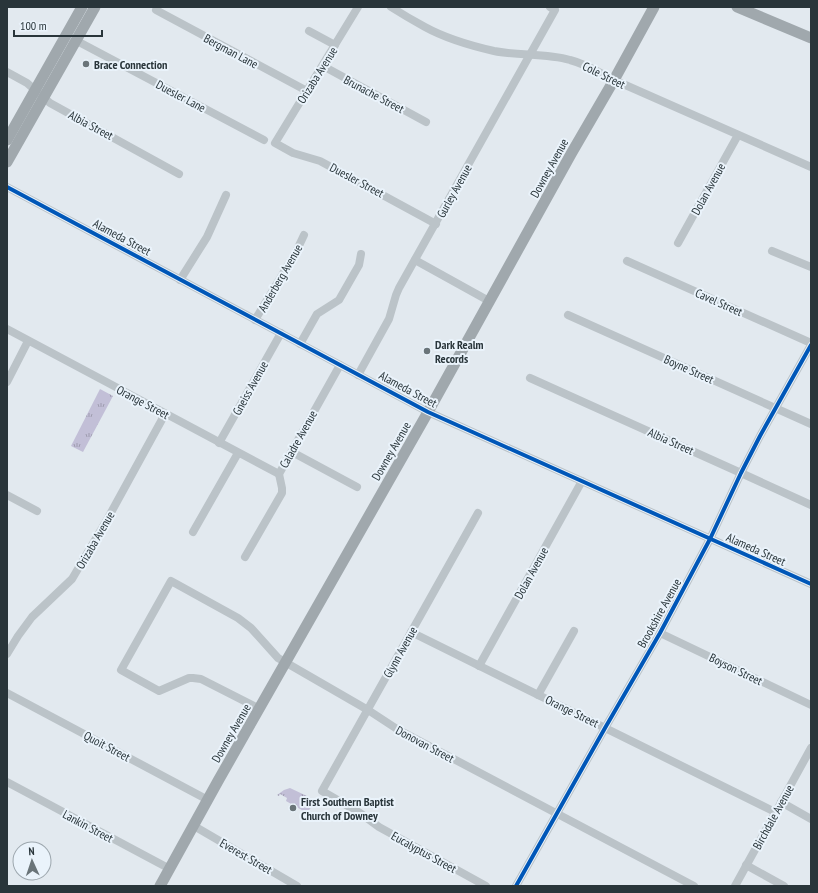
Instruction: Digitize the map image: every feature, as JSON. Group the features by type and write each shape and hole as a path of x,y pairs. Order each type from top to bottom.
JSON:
{"main road":[{"path":"7,140 82,7"},
{"path":"7,162 95,7"},
{"name":"Downey Avenue","path":"160,886 428,412 654,7"},
{"path":"738,7 811,38"}],"street":[{"name":"Orizaba Avenue","path":"275,143 358,7"},
{"name":"Cole Street","path":"391,7 426,28 470,44 495,51 555,57 584,64 614,80 811,167"},
{"name":"Gurley Avenue","path":"358,375 389,319 396,295 530,55 553,8"},
{"name":"Bergman Lane","path":"156,10 307,91"},
{"path":"309,31 335,45"},
{"name":"Duesler Lane","path":"76,41 264,140"},
{"name":"Brunache Street","path":"323,66 426,122"},
{"name":"Albia Street","path":"7,72 27,83 50,103 179,174"},
{"name":"Dolan Avenue","path":"678,243 738,135"},
{"name":"Duesler Street","path":"275,143 292,153 320,160 436,224"},
{"name":"Alameda Street","path":"7,187 428,412 811,584"},
{"path":"180,280 207,236 226,195"},
{"name":"Anderberg Avenue","path":"255,320 296,252 304,235"},
{"path":"772,251 811,267"},
{"path":"300,344 317,314 339,300 359,265 361,254"},
{"path":"415,260 489,302"},
{"name":"Cavel Street","path":"628,261 811,344"},
{"name":"Boyne Street","path":"568,315 811,424"},
{"name":"Orange Street","path":"7,329 279,474"},
{"name":"Gneiss Avenue","path":"220,443 281,333"},
{"path":"7,382 28,341"},
{"name":"Brookshire Avenue","path":"516,886 660,633 710,539 741,473 811,344"},
{"name":"Caladre Avenue","path":"245,557 282,493 279,474 340,365"},
{"name":"Albia Street","path":"530,378 811,505"},
{"name":"Orizaba Avenue","path":"7,654 18,636 36,613 72,579 166,414"},
{"path":"193,532 238,452"},
{"path":"292,452 357,487"},
{"name":"Dolan Avenue","path":"479,666 582,481"},
{"path":"7,495 37,511"},
{"name":"Glynn Avenue","path":"322,791 478,513"},
{"name":"Donovan Street","path":"260,709 201,679 189,678 159,691 121,670 171,581 242,620 278,658 368,710 397,729 694,886"},
{"name":"Orange Street","path":"411,632 775,812"},
{"path":"538,695 574,632"},
{"name":"Boyson Street","path":"660,633 811,705"},
{"name":"Quoit Street","path":"7,693 208,800"},
{"name":"Birchdale Avenue","path":"734,886 811,748"},
{"name":"Lankin Street","path":"7,782 170,869"},
{"name":"Eucalyptus Street","path":"322,791 360,813 380,828 486,886"},
{"path":"781,802 811,819"},
{"name":"Everest Street","path":"194,826 297,886"},
{"path":"746,865 784,886"}],"green space":[{"path":"100,389 113,396 83,452 71,446"},
{"path":"290,788 312,800 312,806 307,813 286,801 287,798 280,794 279,796 277,795"}],"cycle path":[{"path":"7,187 428,412 811,584"},
{"path":"516,886 660,633 710,539 760,436 811,345"}],"place":[{"name":"Brace Connection","path":"86,64"},
{"name":"Dark Realm Records","path":"427,351"},
{"name":"First Southern Baptist Church of Downey","path":"293,808"}]}
